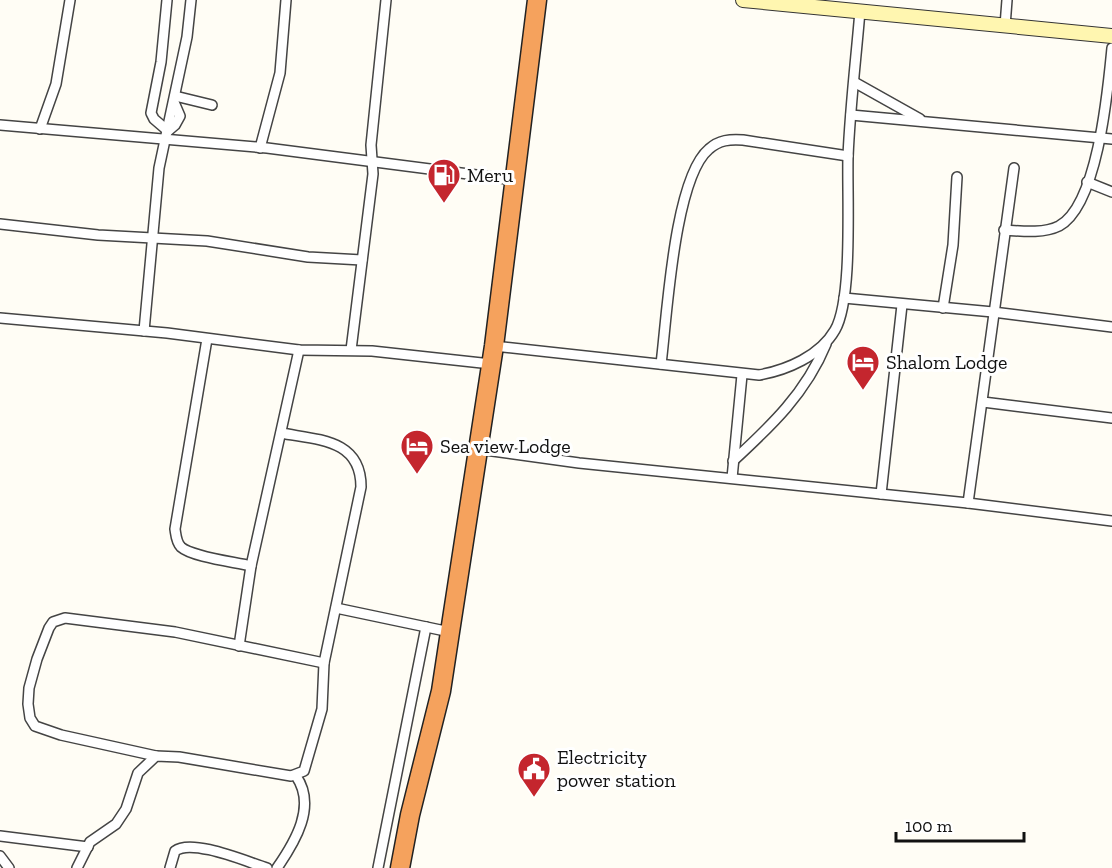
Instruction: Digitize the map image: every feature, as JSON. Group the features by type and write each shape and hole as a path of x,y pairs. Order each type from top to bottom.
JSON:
{"highway":[{"path":"400,868 410,815 441,691 494,346 537,0"}],"street":[{"path":"40,129 56,84 70,0"},
{"path":"167,0 161,62 151,113 167,136"},
{"path":"144,331 159,168 175,99 191,0"},
{"path":"260,148 280,73 286,0"},
{"path":"351,350 373,162 370,145 386,0"},
{"path":"743,0 1112,36"},
{"path":"1005,26 1007,0"},
{"path":"733,461 766,430 806,384 826,342 836,328 844,298 848,156 860,11"},
{"path":"1004,230 1038,231 1059,226 1075,207 1087,182 1100,138 1112,48"},
{"path":"854,82 922,121"},
{"path":"175,99 212,105"},
{"path":"851,115 1112,139"},
{"path":"0,125 167,136 515,180"},
{"path":"661,364 678,231 693,171 707,150 729,139 848,156"},
{"path":"968,503 1014,168"},
{"path":"943,308 953,245 957,177"},
{"path":"1087,182 1112,192"},
{"path":"0,224 207,241 308,257 362,260"},
{"path":"844,298 993,312 1112,327"},
{"path":"881,494 902,305"},
{"path":"0,318 144,331 299,350 351,350 491,364"},
{"path":"207,339 175,529 180,546 190,552 251,566"},
{"path":"494,346 742,375 777,372 792,366 826,342"},
{"path":"239,646 251,566 299,350"},
{"path":"732,478 742,375"},
{"path":"983,402 1112,418"},
{"path":"281,433 341,446 348,451 359,469 361,487 324,663 322,709 304,771 296,776 172,756 156,756 61,735 35,726 30,718 29,688 42,642 49,628 59,620 76,618 175,632 324,663"},
{"path":"478,449 579,463 968,503 1112,521"},
{"path":"336,608 450,632"},
{"path":"378,868 426,627"},
{"path":"77,868 90,842 116,824 126,808 138,773 156,756"},
{"path":"277,868 291,848 305,808 303,786 296,776"},
{"path":"0,837 88,847"},
{"path":"170,868 175,851 188,848 210,850 267,868"},
{"path":"0,856 9,868"}],"place":[{"name":"Meru","path":"444,204"},
{"name":"Shalom Lodge","path":"863,391"},
{"name":"Sea view Lodge","path":"417,475"},
{"name":"Electricity power station","path":"534,798"}]}
